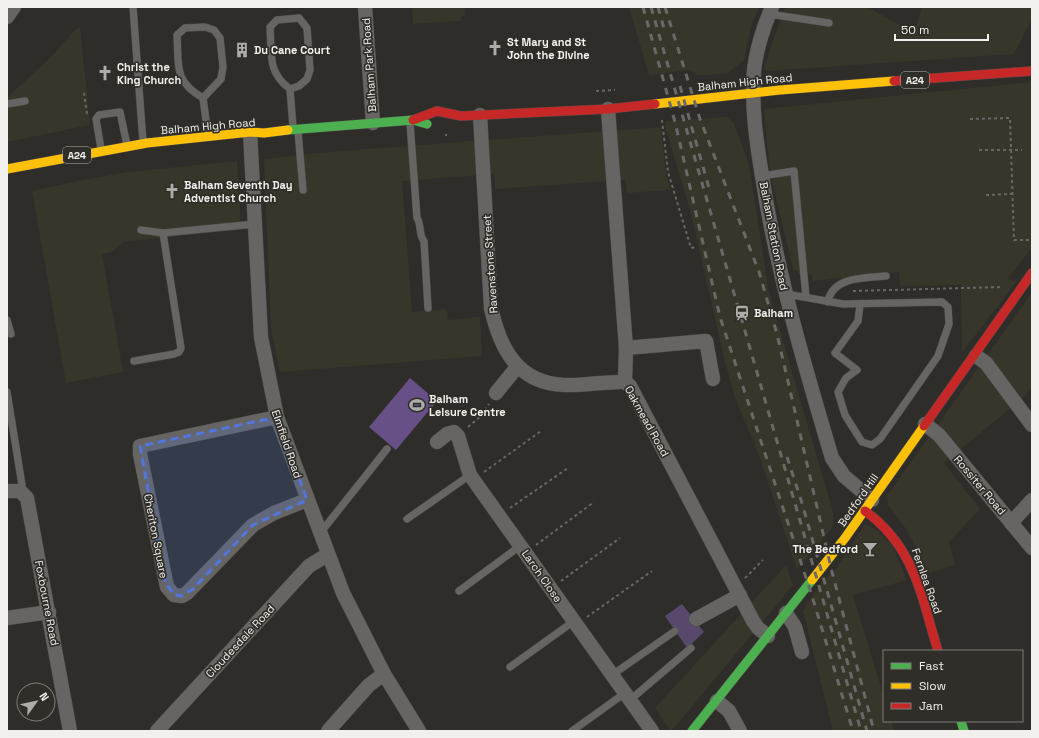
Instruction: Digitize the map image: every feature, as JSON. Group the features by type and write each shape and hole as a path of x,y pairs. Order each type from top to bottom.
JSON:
{"main road":[{"name":"Balham High Road","path":"7,169 127,146 250,132 264,133 411,120 438,110 461,116 608,109 753,93 1032,71"},
{"name":"Balham High Road","path":"450,123 461,116"},
{"name":"Balham High Road","path":"411,120 436,126"},
{"name":"Bedford Hill","path":"692,731 768,636 869,505 925,424 976,356 1032,274"},
{"name":"Fernlea Road","path":"869,505 908,556 938,650"}],"street":[{"path":"7,17 14,7"},
{"name":"Balham Park Road","path":"365,7 373,123"},
{"name":"Balham Station Road","path":"771,10 755,63 753,93 754,124 772,237 785,296 832,458 844,476 869,505"},
{"name":"Oakmead Road","path":"608,109 626,348 625,382 630,386 758,628 768,636"},
{"name":"Ravenstone Street","path":"480,115 491,308 496,330 517,367 537,381 564,385 625,382"},
{"name":"Elmfield Road","path":"250,132 261,337 277,417 327,555 343,593 384,674 419,731"},
{"path":"626,348 706,341 713,379"},
{"path":"976,356 986,364 1032,425"},
{"path":"496,393 517,367"},
{"name":"Cheriton Square","path":"277,417 140,446 140,454 167,587 174,595 182,596 187,594 253,525 274,513 307,500"},
{"name":"Rossiter Road","path":"925,424 939,435 1032,548"},
{"path":"437,442 447,434 454,432 458,436"},
{"name":"Larch Close","path":"458,436 472,477 652,731"},
{"name":"Foxbourne Road","path":"13,491 26,498 49,612 70,731"},
{"path":"1011,522 1032,500"},
{"name":"Cloudesdale Road","path":"157,731 309,566 327,555"},
{"path":"696,619 740,595"},
{"path":"7,618 49,612"},
{"path":"786,613 795,627 802,652"},
{"path":"328,731 369,685 384,674"},
{"path":"717,701 729,711 740,731"}],"lane":[{"path":"133,7 144,144"},
{"path":"771,10 829,23"},
{"path":"290,89 299,86 307,79 310,70 307,28 299,18 278,20 270,27 272,69 279,81 290,89 303,190"},
{"path":"203,98 221,78 222,67 220,38 214,30 205,27 185,28 177,35 179,71 183,82 203,98 208,137"},
{"path":"7,104 25,101"},
{"path":"101,151 96,119 99,115 120,112 127,146"},
{"path":"411,120 417,218 419,221 421,238 424,241 428,308"},
{"path":"762,176 794,172 806,297"},
{"path":"141,230 163,233 255,224"},
{"path":"134,362 174,354 179,352 181,348 163,233"},
{"path":"828,302 829,295 839,285 850,280 886,276"},
{"path":"785,296 792,294 828,302 860,305 942,302 948,307 949,324 938,356 880,440 872,444 862,442 845,415 838,392 846,378 857,370 835,353 858,321 860,305"},
{"path":"7,320 11,334"},
{"path":"7,392 22,485 13,491"},
{"path":"318,530 325,527 387,449"},
{"path":"407,519 472,477"},
{"path":"459,591 523,550"},
{"path":"510,667 575,623"},
{"path":"612,675 675,631"},
{"path":"572,731 627,697 691,648"}],"path":[{"path":"84,93 88,116"},
{"path":"970,119 1010,118 1014,240 1032,240"},
{"path":"662,120 668,172 691,248 695,247"},
{"path":"979,150 1022,150"},
{"path":"986,195 1012,194"},
{"path":"843,304 847,291 1005,287"},
{"path":"458,436 482,416 496,393"},
{"path":"472,477 541,431"},
{"path":"499,515 568,468"},
{"path":"523,550 594,502"},
{"path":"551,589 620,538"},
{"path":"740,595 744,580 763,560"},
{"path":"575,623 652,570"}],"highlighted area":[{"path":"277,417 307,500 253,525 193,589 182,596 174,595 165,582 140,446"}],"shaded area":[{"path":"412,7 465,7 464,16 461,16 461,21 413,24"},
{"path":"629,7 759,7 752,23 744,60 727,74 699,75 688,70 649,75"},
{"path":"785,7 867,7 914,33 922,7 1032,7 1032,19 1014,54 766,71 764,67"},
{"path":"77,28 80,28 90,125 7,142 7,98 50,58"},
{"path":"1032,82 1032,248 1007,279 1017,281 962,352 961,285 900,286 899,272 812,281 812,274 802,275 793,269 770,173 764,109"},
{"path":"727,117 734,123 749,165 769,293 834,515 832,528 797,570 760,458 735,398 724,358 692,217 665,126 666,121"},
{"path":"661,127 666,175 670,190 627,193 625,180 495,189 494,174 402,181 412,312 447,309 448,320 480,317 482,356 280,372 271,328 264,159 329,152"},
{"path":"237,161 241,229 123,242 112,252 102,254 123,372 66,383 32,191 129,172"},
{"path":"1032,292 1032,387 1025,396 944,463 980,509 949,542 955,565 929,573 907,530 888,505 887,496"},
{"path":"410,378 437,401 396,450 369,427"},
{"path":"865,524 878,531 893,547 907,580 853,595 883,694 883,722 891,722 894,731 833,731 803,611 809,600 827,576 836,569"},
{"path":"786,565 793,585 673,729 670,730 655,708"},
{"path":"682,604 704,632 687,648 665,616"}],"railway":[{"path":"643,7 675,122 720,317 812,596 853,731"},
{"path":"651,7 861,731"},
{"path":"658,7 665,32"},
{"path":"665,7 700,119 759,272 777,334 832,572 874,731"},
{"path":"680,86 709,188"},
{"path":"787,457 802,503 867,731"}],"traffic: fast":[{"path":"288,130 413,120 427,124"},
{"path":"692,731 812,580"},
{"path":"961,722 964,731"}],"traffic: slow":[{"path":"655,104 780,90 894,81"},
{"path":"7,169 147,143 250,132 264,133 288,130"},
{"path":"812,580 845,538 924,426"}],"traffic: jam":[{"path":"894,81 1032,71"},
{"path":"413,120 437,111 461,116 608,109 655,104"},
{"path":"924,426 1032,273"},
{"path":"865,511 882,525 895,540 906,557 921,592 938,650"}],"place":[{"name":"St Mary and St John the Divine","path":"495,48"},
{"name":"Du Cane Court","path":"242,50"},
{"name":"Christ the King Church","path":"105,73"},
{"name":"Balham Seventh Day Adventist Church","path":"172,191"},
{"name":"Balham","path":"742,313"},
{"name":"Balham Leisure Centre","path":"417,405"},
{"name":"The Bedford","path":"870,549"}]}
